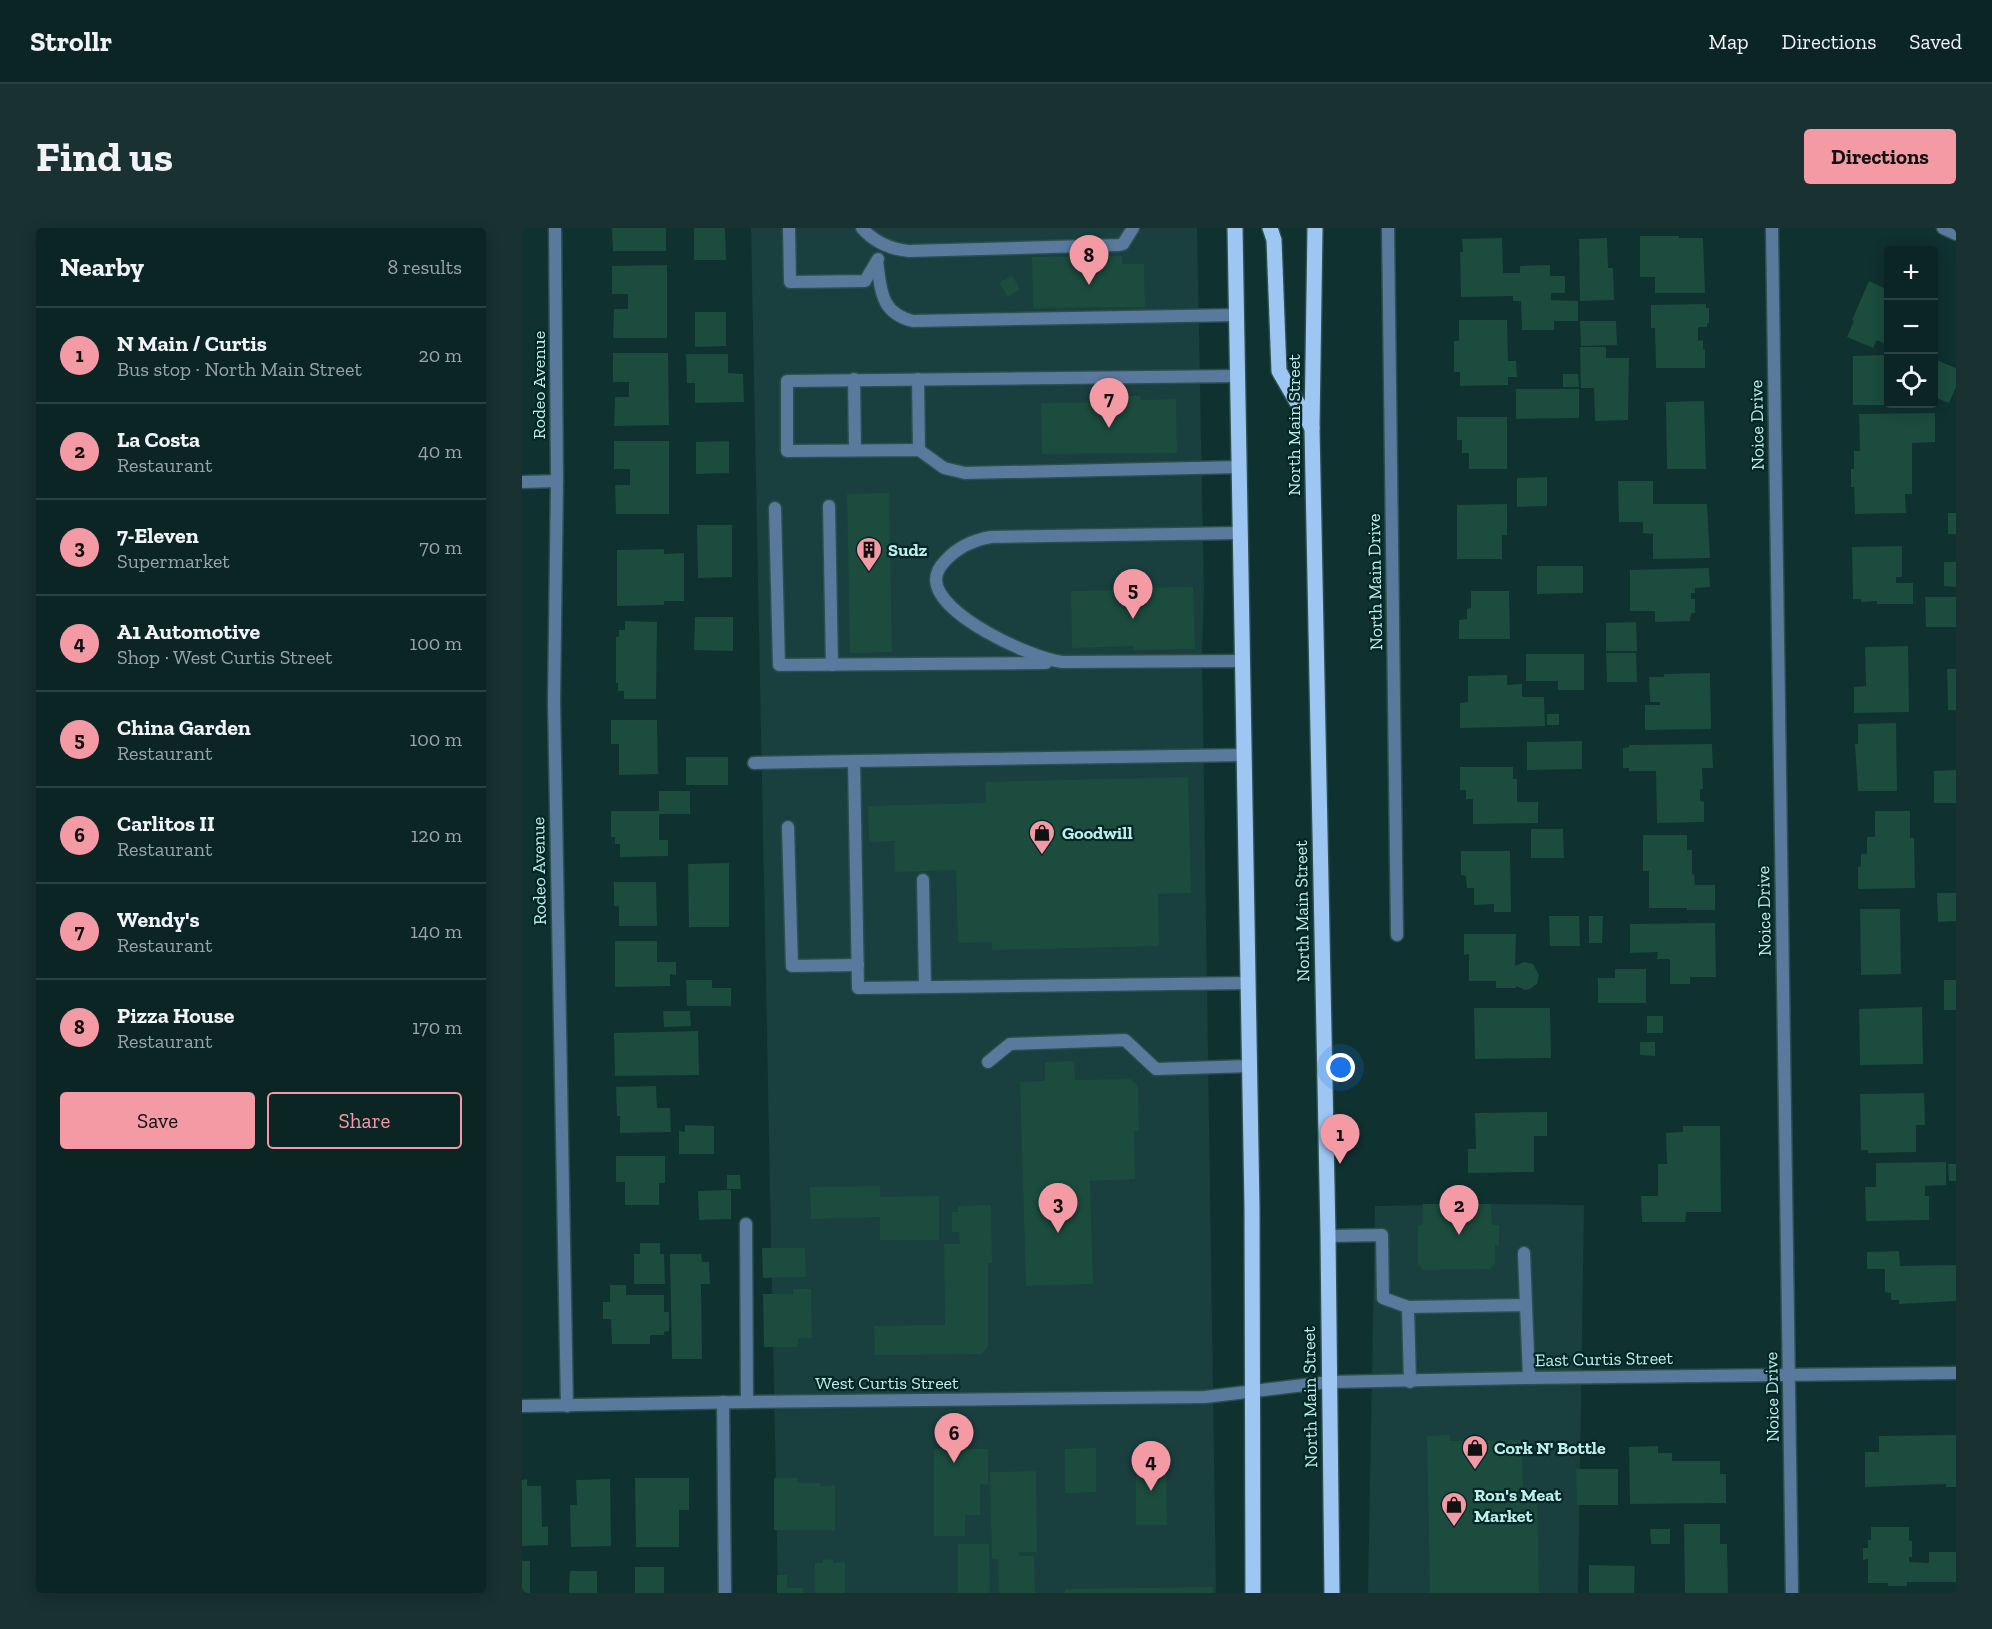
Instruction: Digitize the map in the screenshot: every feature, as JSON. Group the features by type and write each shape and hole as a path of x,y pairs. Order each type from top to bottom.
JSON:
{"main road":[{"path":"1235,228 1241,661 1249,983 1253,1593"},
{"path":"1270,228 1274,240 1279,371 1312,428"},
{"name":"North Main Street","path":"1315,228 1312,428 1328,1236 1332,1593"}],"street":[{"name":"Rodeo Avenue","path":"555,228 557,481 554,700 567,1406"},
{"path":"789,228 790,282 866,281 886,246"},
{"path":"862,228 868,235 886,246 909,250 1119,245 1124,244 1133,228"},
{"name":"North Main Drive","path":"1388,228 1397,935"},
{"name":"Noice Drive","path":"1772,228 1792,1593"},
{"path":"1943,228 1956,234"},
{"path":"876,261 881,290 888,307 894,314 913,321 1236,315"},
{"path":"1237,376 787,381 788,451 919,450 944,468 965,473 1239,467"},
{"path":"854,379 855,450"},
{"path":"918,379 919,450"},
{"path":"522,482 557,481"},
{"path":"829,506 832,665"},
{"path":"775,508 778,666 1241,661"},
{"path":"1062,662 1051,661 1020,650 958,612 945,600 937,587 939,567 961,548 991,537 1240,532"},
{"path":"754,763 1244,754"},
{"path":"854,761 858,988 1249,983"},
{"path":"788,826 792,966 858,965"},
{"path":"923,880 925,987"},
{"path":"988,1062 1010,1044 1125,1040 1156,1069 1250,1066"},
{"path":"746,1224 747,1402"},
{"path":"1328,1236 1382,1234 1383,1298 1408,1307 1526,1305"},
{"path":"1524,1253 1529,1378"},
{"path":"1408,1307 1410,1382"},
{"name":"East Curtis Street","path":"1252,1393 1329,1382 1956,1373"},
{"name":"West Curtis Street","path":"522,1406 1193,1398 1252,1393"},
{"path":"723,1402 725,1593"}],"shaded area":[{"path":"751,228 1197,228 1204,592 1202,650 1216,1593 778,1593"},
{"path":"1584,1205 1578,1593 1368,1593 1375,1206"}],"building":[{"path":"612,228 666,228 666,251 613,251"},
{"path":"694,228 725,228 726,260 694,260"},
{"path":"1640,236 1703,238 1705,293 1655,293 1655,277 1640,277"},
{"path":"1502,238 1503,273 1520,273 1520,266 1550,265 1550,276 1565,276 1565,293 1551,293 1551,300 1578,301 1578,321 1554,321 1554,330 1522,330 1521,301 1513,301 1513,296 1461,297 1462,239"},
{"path":"1607,238 1608,268 1613,268 1614,300 1580,301 1579,239"},
{"path":"1122,256 1122,264 1144,264 1145,307 1033,308 1032,257"},
{"path":"667,265 667,338 613,338 614,309 628,309 628,294 612,294 612,266"},
{"path":"1012,275 1020,289 1008,297 999,283"},
{"path":"1869,281 1884,288 1884,343 1877,340 1873,348 1847,337 1854,321 1852,320"},
{"path":"1706,304 1706,308 1709,308 1709,323 1707,327 1698,327 1698,341 1703,340 1703,349 1705,349 1705,368 1656,368 1655,328 1651,328 1651,305"},
{"path":"695,312 726,312 726,346 695,347"},
{"path":"1459,320 1507,320 1508,361 1516,361 1517,377 1508,377 1508,385 1460,386 1460,372 1454,372 1454,341 1459,341"},
{"path":"1580,321 1616,321 1617,345 1581,346"},
{"path":"1580,347 1606,347 1606,358 1629,358 1628,420 1595,421 1594,388 1581,388"},
{"path":"613,353 668,353 669,425 614,426 615,397 629,397 629,382 613,382"},
{"path":"686,354 728,354 728,373 743,374 744,402 695,403 695,383 687,383"},
{"path":"1884,355 1884,405 1853,405 1853,356"},
{"path":"1938,361 1956,368 1956,387 1949,403 1938,399"},
{"path":"1563,374 1578,374 1579,387 1563,387"},
{"path":"1516,389 1579,389 1579,418 1516,419"},
{"path":"1109,396 1140,396 1141,400 1176,399 1177,453 1042,454 1041,403 1109,402"},
{"path":"1704,401 1706,469 1667,469 1666,402"},
{"path":"1935,413 1935,442 1912,443 1912,494 1905,494 1906,513 1855,514 1851,469 1854,469 1854,451 1860,451 1859,414"},
{"path":"1457,417 1507,417 1507,469 1469,469 1469,453 1462,453 1462,440 1457,440"},
{"path":"614,441 669,441 669,514 616,514 615,485 630,485 630,469 614,469"},
{"path":"729,441 729,473 696,474 696,442"},
{"path":"1547,477 1547,506 1517,507 1517,478"},
{"path":"1618,481 1653,481 1653,504 1707,504 1710,558 1653,559 1653,534 1643,533 1643,522 1619,522"},
{"name":"Sudz","path":"889,493 892,652 850,653 847,494"},
{"path":"1507,504 1507,535 1502,535 1502,559 1457,559 1457,505"},
{"path":"1948,513 1956,513 1956,534 1948,534"},
{"path":"697,525 732,525 732,577 698,578"},
{"path":"1902,546 1902,577 1896,577 1896,583 1913,583 1913,604 1877,604 1877,601 1861,602 1861,599 1853,599 1852,547"},
{"path":"664,549 664,554 684,553 684,601 664,601 664,605 617,606 617,550"},
{"path":"1944,562 1956,562 1956,587 1944,586"},
{"path":"1537,566 1583,566 1583,593 1537,594"},
{"path":"1709,568 1710,587 1695,588 1695,593 1691,593 1691,599 1695,599 1695,613 1691,613 1690,621 1655,622 1655,611 1630,611 1630,570"},
{"path":"1193,587 1195,649 1133,650 1133,646 1072,648 1071,591"},
{"path":"1471,591 1509,591 1510,639 1459,639 1459,620 1467,619 1467,609 1471,608"},
{"path":"1925,597 1956,597 1956,627 1926,627"},
{"path":"695,617 733,617 733,651 694,650"},
{"path":"625,621 657,622 656,699 624,699 624,691 618,691 616,637 619,637 619,630 625,630"},
{"path":"1636,622 1637,651 1606,651 1606,623"},
{"path":"1908,646 1909,712 1854,713 1854,687 1866,686 1865,647"},
{"path":"1606,653 1636,653 1637,682 1607,682"},
{"path":"1526,654 1584,654 1584,690 1558,690 1558,681 1526,681"},
{"path":"1947,669 1956,669 1956,710 1948,710"},
{"path":"1710,673 1711,729 1645,730 1645,705 1660,705 1660,702 1650,702 1649,677 1664,677 1664,674"},
{"path":"1507,675 1507,685 1522,684 1522,697 1544,697 1545,726 1460,728 1460,703 1468,702 1468,676"},
{"path":"1547,714 1559,714 1559,725 1547,725"},
{"path":"611,720 657,720 658,774 619,775 619,744 611,744"},
{"path":"1896,723 1897,791 1858,791 1855,744 1858,744 1858,724"},
{"path":"1582,741 1582,769 1527,770 1527,742"},
{"path":"1712,744 1713,768 1702,768 1703,789 1700,789 1700,801 1704,802 1704,822 1657,823 1656,771 1629,771 1629,768 1623,768 1623,748 1629,745"},
{"path":"686,757 728,757 728,785 686,785"},
{"path":"1460,767 1513,767 1513,779 1517,779 1517,802 1538,802 1538,823 1473,824 1473,799 1466,799 1466,790 1460,790"},
{"path":"1956,770 1956,803 1934,803 1934,771"},
{"name":"Goodwill","path":"1188,777 1191,893 1158,894 1159,946 992,950 992,942 958,943 956,870 895,872 894,841 869,842 868,806 986,803 985,782"},
{"path":"659,791 690,791 690,814 659,814 659,840 668,840 668,856 620,857 620,844 615,844 615,837 611,837 611,811 659,811"},
{"path":"1875,811 1910,811 1910,838 1914,838 1915,888 1858,889 1858,867 1861,866 1861,854 1867,854 1867,837 1875,837"},
{"path":"1531,829 1563,829 1564,858 1531,858"},
{"path":"1643,835 1687,835 1687,850 1692,850 1692,875 1694,874 1695,885 1715,885 1715,910 1649,908 1649,871 1643,871"},
{"path":"1461,851 1510,851 1511,912 1494,912 1494,904 1474,905 1474,888 1467,888 1466,876 1461,875"},
{"path":"729,863 729,927 689,927 688,864"},
{"path":"614,882 656,882 657,926 619,926 619,906 614,906"},
{"path":"1937,893 1956,893 1956,921 1938,922"},
{"path":"1860,909 1900,909 1901,974 1861,975"},
{"path":"1549,916 1579,916 1580,946 1550,946"},
{"path":"1589,916 1603,916 1602,943 1589,943"},
{"path":"1715,923 1716,977 1690,977 1690,984 1670,984 1670,959 1657,959 1658,952 1630,953 1630,924"},
{"path":"1464,934 1516,934 1515,966 1524,962 1533,964 1539,975 1537,984 1525,990 1516,986 1516,988 1496,988 1496,981 1469,981 1469,954 1464,955"},
{"path":"615,941 657,941 657,962 676,962 676,975 670,974 670,986 615,987"},
{"path":"1615,969 1646,969 1646,1003 1598,1003 1598,978 1615,978"},
{"path":"686,980 712,980 712,988 731,988 731,1006 687,1006"},
{"path":"1944,980 1956,980 1956,1010 1944,1010"},
{"path":"1922,1007 1923,1064 1860,1065 1859,1009"},
{"path":"1474,1008 1550,1008 1551,1058 1475,1059"},
{"path":"663,1011 690,1011 691,1026 664,1027"},
{"path":"1647,1016 1663,1016 1663,1033 1647,1033"},
{"path":"698,1031 699,1075 615,1076 614,1033"},
{"path":"1640,1042 1655,1042 1655,1056 1640,1055"},
{"path":"1074,1061 1075,1080 1130,1079 1138,1086 1139,1131 1134,1131 1135,1179 1090,1181 1093,1284 1026,1286 1020,1082 1045,1081 1045,1062"},
{"path":"656,1086 657,1108 670,1108 671,1132 620,1133 616,1087"},
{"path":"1924,1093 1925,1125 1916,1125 1916,1152 1868,1153 1868,1150 1861,1150 1860,1094"},
{"path":"1547,1112 1547,1136 1534,1136 1534,1172 1468,1173 1468,1149 1476,1149 1475,1113"},
{"path":"685,1125 714,1126 714,1154 679,1154 679,1131 685,1132"},
{"path":"1683,1126 1720,1126 1721,1212 1686,1212 1685,1222 1642,1222 1641,1196 1658,1196 1658,1164 1667,1164 1666,1133 1683,1132"},
{"path":"616,1156 665,1156 665,1183 659,1183 659,1205 625,1205 625,1182 616,1182"},
{"path":"1946,1162 1946,1185 1925,1186 1925,1196 1929,1196 1929,1220 1866,1221 1865,1187 1876,1187 1876,1163"},
{"path":"1948,1164 1956,1164 1956,1181 1949,1181"},
{"path":"727,1175 740,1175 741,1189 727,1189"},
{"path":"880,1186 880,1197 939,1196 939,1240 880,1240 880,1217 811,1219 810,1187"},
{"path":"731,1190 731,1219 699,1220 698,1191"},
{"path":"1423,1204 1491,1204 1492,1225 1499,1225 1499,1245 1495,1245 1495,1263 1489,1269 1424,1270 1418,1264 1418,1226 1423,1225"},
{"path":"991,1205 992,1263 988,1263 988,1346 982,1354 875,1355 874,1326 945,1325 944,1244 960,1244 959,1232 952,1232 952,1212 958,1212 958,1206"},
{"path":"640,1243 660,1243 660,1254 664,1254 665,1284 634,1284 634,1254 640,1254"},
{"path":"762,1248 805,1248 806,1277 763,1278"},
{"path":"1899,1251 1900,1266 1956,1265 1956,1301 1899,1304 1899,1300 1891,1300 1891,1293 1885,1292 1885,1269 1867,1269 1867,1252"},
{"path":"670,1254 701,1254 702,1262 709,1262 710,1284 701,1284 702,1359 672,1359"},
{"path":"610,1285 626,1285 626,1295 664,1295 664,1312 669,1312 669,1331 664,1332 664,1335 650,1335 650,1344 612,1344 611,1319 603,1319 603,1302 610,1302"},
{"path":"793,1289 811,1289 812,1338 798,1338 798,1347 764,1347 763,1294 793,1294"},
{"path":"1450,1435 1450,1441 1522,1440 1523,1490 1537,1490 1539,1593 1430,1593 1427,1436"},
{"path":"1956,1435 1956,1487 1946,1487 1946,1484 1865,1487 1865,1452 1879,1452 1879,1436"},
{"path":"1658,1446 1658,1453 1672,1453 1672,1461 1720,1461 1720,1474 1726,1474 1726,1503 1630,1504 1629,1447"},
{"path":"1096,1448 1096,1492 1065,1493 1065,1449"},
{"path":"934,1449 988,1449 988,1485 980,1484 980,1515 965,1515 965,1536 934,1536"},
{"path":"1166,1460 1167,1525 1136,1525 1136,1461"},
{"path":"1576,1469 1618,1469 1618,1505 1577,1505"},
{"path":"1036,1471 1037,1552 1019,1552 1019,1556 1034,1556 1035,1593 999,1593 998,1559 992,1559 990,1472"},
{"path":"635,1478 689,1478 689,1510 679,1510 679,1547 636,1547"},
{"path":"774,1478 797,1478 797,1483 820,1483 820,1486 835,1486 835,1530 774,1530"},
{"path":"527,1479 527,1486 541,1486 542,1527 548,1526 548,1545 522,1546 522,1480"},
{"path":"610,1479 611,1546 571,1547 570,1505 577,1505 576,1480"},
{"path":"1684,1524 1720,1524 1720,1544 1727,1544 1728,1593 1685,1593"},
{"path":"1871,1527 1909,1527 1912,1557 1909,1557 1909,1562 1929,1563 1929,1552 1956,1552 1956,1582 1907,1582 1907,1586 1868,1583 1868,1559 1863,1560 1863,1548 1868,1548 1868,1540 1871,1540"},
{"path":"1650,1529 1670,1529 1670,1544 1651,1544"},
{"path":"958,1544 989,1544 990,1593 958,1593"},
{"path":"833,1559 833,1563 845,1562 845,1593 815,1593 815,1563"},
{"path":"522,1561 530,1561 530,1593 522,1593"},
{"path":"1589,1565 1635,1566 1634,1593 1589,1593"},
{"path":"635,1567 664,1567 664,1593 635,1593"},
{"path":"570,1571 597,1571 597,1593 569,1593"},
{"path":"777,1575 787,1575 787,1588 803,1588 803,1593 777,1593"},
{"path":"1213,1587 1213,1593 1065,1593 1065,1589"}],"place":[{"name":"Pizza House","path":"1089,285"},
{"name":"Wendy's","path":"1109,428"},
{"name":"Sudz","path":"869,573"},
{"name":"China Garden","path":"1133,619"},
{"name":"Goodwill","path":"1042,856"},
{"name":"N Main / Curtis","path":"1340,1164"},
{"name":"7-Eleven","path":"1058,1233"},
{"name":"La Costa","path":"1459,1235"},
{"name":"Carlitos II","path":"954,1463"},
{"name":"Cork N' Bottle","path":"1475,1471"},
{"name":"A1 Automotive","path":"1151,1491"},
{"name":"Ron's Meat Market","path":"1454,1528"}]}
